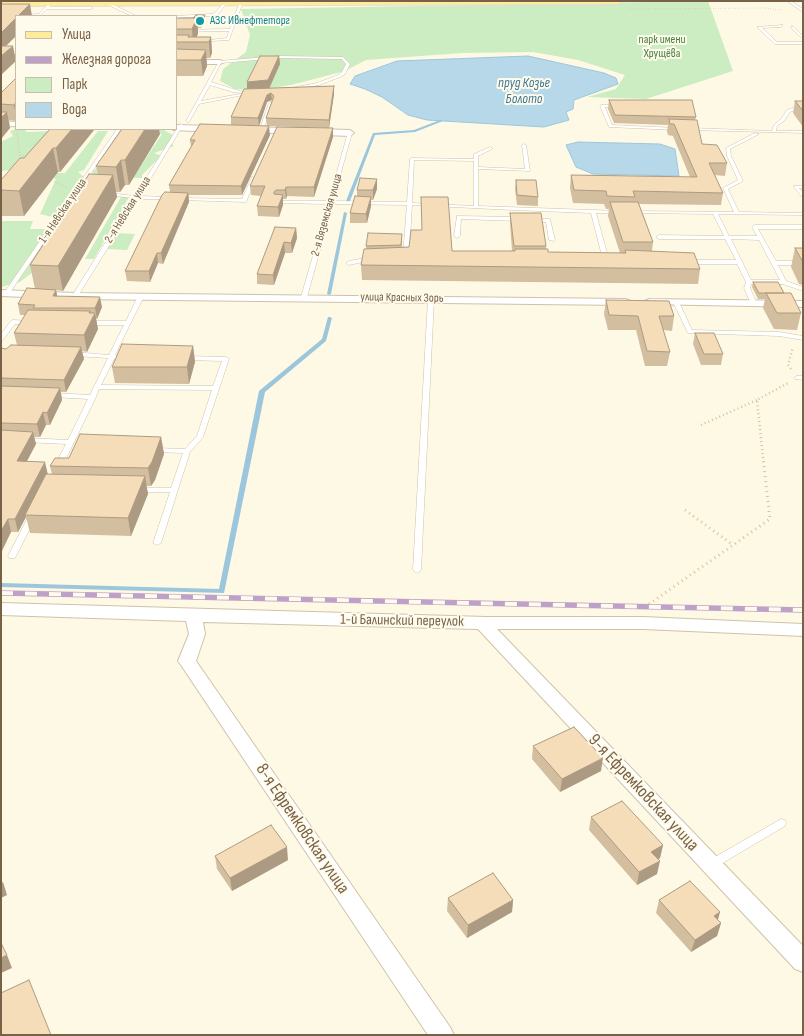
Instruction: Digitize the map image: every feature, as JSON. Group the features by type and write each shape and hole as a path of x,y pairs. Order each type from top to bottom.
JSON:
{"main road":[{"path":"1,3 618,1"}],"street":[{"path":"1,58 15,56"},
{"path":"178,62 220,62"},
{"path":"179,127 224,129"},
{"path":"242,130 350,133"},
{"name":"улица Красных Зорь","path":"4,293 75,296 676,302 797,306"},
{"name":"1-й Балинский переулок","path":"1,608 193,616 486,623 643,623 803,630"},
{"name":"8-я Ефремковская улица","path":"193,616 197,634 187,661 442,1035"},
{"name":"9-я Ефремковская улица","path":"486,623 486,628 803,962"}],"lane":[{"path":"788,1 803,11"},
{"path":"178,17 213,15 226,2"},
{"path":"210,40 228,39 247,2"},
{"path":"107,3 132,15"},
{"path":"20,15 40,15 43,4 91,8"},
{"path":"781,26 759,27 776,43 803,43"},
{"path":"792,27 803,38"},
{"path":"208,46 214,30"},
{"path":"178,31 231,30"},
{"path":"188,121 220,62 278,57 343,58 348,64 344,73 339,76 318,84 285,90"},
{"path":"209,83 232,91 261,92"},
{"path":"199,103 252,92"},
{"path":"260,130 271,103"},
{"path":"774,132 774,126 783,120 788,112 803,105"},
{"path":"620,106 602,106 610,126 803,132"},
{"name":"1-я Невская улица","path":"4,293 118,130"},
{"name":"2-я Невская улица","path":"75,296 177,130"},
{"path":"272,139 276,131"},
{"path":"737,213 725,188 740,181 729,156 728,148 741,140 762,132"},
{"name":"2-я Вяземская улица","path":"304,297 350,133"},
{"path":"476,168 528,170 524,145"},
{"path":"481,218 476,156 490,148"},
{"path":"398,258 406,258 412,159 476,160"},
{"path":"105,194 135,198 244,201 256,174"},
{"path":"803,187 796,187 803,197"},
{"path":"75,193 85,193"},
{"path":"278,202 408,204 621,212"},
{"path":"593,212 606,261"},
{"path":"631,212 803,214"},
{"path":"716,213 749,282 747,288 754,304"},
{"path":"457,236 459,218 548,220 552,240"},
{"path":"784,282 755,227 803,228"},
{"path":"659,237 761,238"},
{"path":"349,263 373,258"},
{"path":"596,261 615,261"},
{"path":"682,262 739,262"},
{"path":"774,263 803,263"},
{"path":"749,282 784,282 803,289"},
{"path":"55,472 141,296"},
{"path":"417,570 431,299"},
{"path":"676,302 690,332 779,334 803,337"},
{"path":"1,339 13,322 41,323"},
{"path":"79,323 128,324"},
{"path":"68,354 122,357"},
{"path":"157,543 187,451 200,437 226,359 179,358"},
{"path":"98,387 216,388"},
{"path":"47,395 93,397"},
{"path":"21,440 78,447"},
{"path":"147,449 187,451"},
{"path":"125,490 174,490"},
{"path":"12,556 35,511"},
{"path":"711,865 781,823"}],"path":[{"path":"9,124 18,134 20,155 35,158"},
{"path":"44,178 54,180 75,193"},
{"path":"701,425 800,378 788,364 795,337"},
{"path":"643,623 645,606 770,519 757,400"},
{"path":"685,510 733,545"}],"green space":[{"name":"парк имени Хрущёва","path":"708,1 733,71 646,99 587,97 616,89 625,75 578,60 533,52 462,53 366,60 345,71 291,85 257,90 235,89 220,81 223,69 246,52 250,35 241,9"},
{"path":"15,129 25,130 27,132 54,131 22,169 1,171 1,142 13,136 10,131"},
{"path":"164,130 173,135 171,143 174,146 154,153 159,155 166,153 164,158 156,161 142,175 142,178 133,178 162,134 136,133"},
{"path":"98,131 108,131 84,170 78,172 84,177 92,176 93,171 99,166 112,138 121,136 94,186 76,186 67,199 62,213 56,218 40,214 56,179 37,173 65,173"},
{"path":"121,197 129,197 94,259 85,259"},
{"path":"1,221 33,221 30,229 62,229 33,272 20,282 1,287"},
{"path":"116,233 135,234 127,250 107,249"}],"water":[{"name":"пруд Козье Болото","path":"528,56 604,73 616,78 618,84 574,100 573,109 566,112 569,120 544,127 427,120 408,115 382,97 350,84 355,76 397,61"},
{"path":"578,142 660,144 675,149 679,176 593,174 576,167 566,145"}],"building":[{"path":"1,4 30,4 19,15 15,15 15,19 1,33"},
{"path":"196,15 205,15 201,24 197,24 197,18 193,18"},
{"path":"178,18 197,18 192,29 178,29"},
{"path":"178,35 211,37 209,42 178,42"},
{"path":"1,46 13,46 1,56"},
{"path":"178,49 206,50 201,60 178,60"},
{"path":"260,56 279,56 268,80 247,82"},
{"path":"15,79 14,105 1,104 1,93"},
{"path":"334,86 329,120 266,118 274,96 271,93 267,95 258,118 231,117 244,89"},
{"path":"609,100 692,100 696,117 615,115"},
{"path":"795,101 803,101 803,111"},
{"path":"1,112 7,112 1,118"},
{"path":"669,119 697,120 702,144 717,145 727,163 709,163 723,193 633,191 635,197 607,196 606,191 574,190 571,175 697,177 674,124 670,124"},
{"path":"200,124 269,126 241,186 169,185 195,140 190,140"},
{"path":"277,127 333,128 314,187 286,187 285,190 276,190 274,194 283,195 278,207 257,206 265,186 250,186"},
{"path":"49,130 71,130 56,148 53,148 19,191 1,190 1,180 20,158 24,158"},
{"path":"121,130 144,130 125,160 121,160 116,167 96,166"},
{"path":"89,174 113,175 58,266 30,265"},
{"path":"360,178 377,179 373,190 357,190"},
{"path":"516,180 536,180 538,197 517,195"},
{"path":"165,192 188,193 161,253 157,253 149,271 125,271 162,195"},
{"path":"355,196 371,197 366,214 350,213"},
{"path":"421,197 448,197 452,251 548,249 548,252 626,253 625,250 694,253 700,269 361,265 364,249 409,247 411,230 422,230"},
{"path":"610,202 638,202 653,242 623,242"},
{"path":"510,213 541,213 546,246 514,246"},
{"path":"275,227 296,228 291,243 284,242 273,275 257,274"},
{"path":"368,233 402,234 401,245 366,246"},
{"path":"795,248 803,248 803,262"},
{"path":"753,282 778,282 784,293 759,293"},
{"path":"27,288 56,290 53,296 100,297 95,308 33,308 35,305 18,304"},
{"path":"766,293 791,293 801,313 777,313"},
{"path":"606,300 669,301 674,316 659,316 670,352 647,351 638,316 609,315"},
{"path":"28,310 90,311 89,313 95,313 84,335 14,333"},
{"path":"695,333 714,333 723,354 704,354"},
{"path":"122,344 193,346 187,367 112,367"},
{"path":"11,345 81,347 64,380 1,378 1,348 6,349"},
{"path":"1,386 60,388 47,413 43,412 37,424 1,423"},
{"path":"1,430 33,432 17,461 45,462 15,519 8,519 1,531"},
{"path":"80,434 161,437 148,468 50,466 55,458 69,458"},
{"path":"46,474 145,476 128,518 25,515"},
{"path":"574,727 603,758 562,779 533,746"},
{"path":"622,801 663,845 651,852 660,861 639,872 591,817"},
{"path":"271,825 287,847 230,878 215,856"},
{"path":"493,873 513,900 468,925 448,898"},
{"path":"690,881 720,912 714,916 721,923 695,940 659,900"},
{"path":"1,943 7,955 1,958"},
{"path":"29,980 51,1035 1,1035 1,993"}],"waterway":[{"path":"348,201 374,134 415,131 441,121"},
{"path":"329,294 345,213"},
{"path":"1,585 222,591 262,391 324,340 330,318"}],"railway":[{"path":"1,593 803,610"}],"place":[{"name":"АЗС Ивнефтеторг","path":"200,21"}]}
